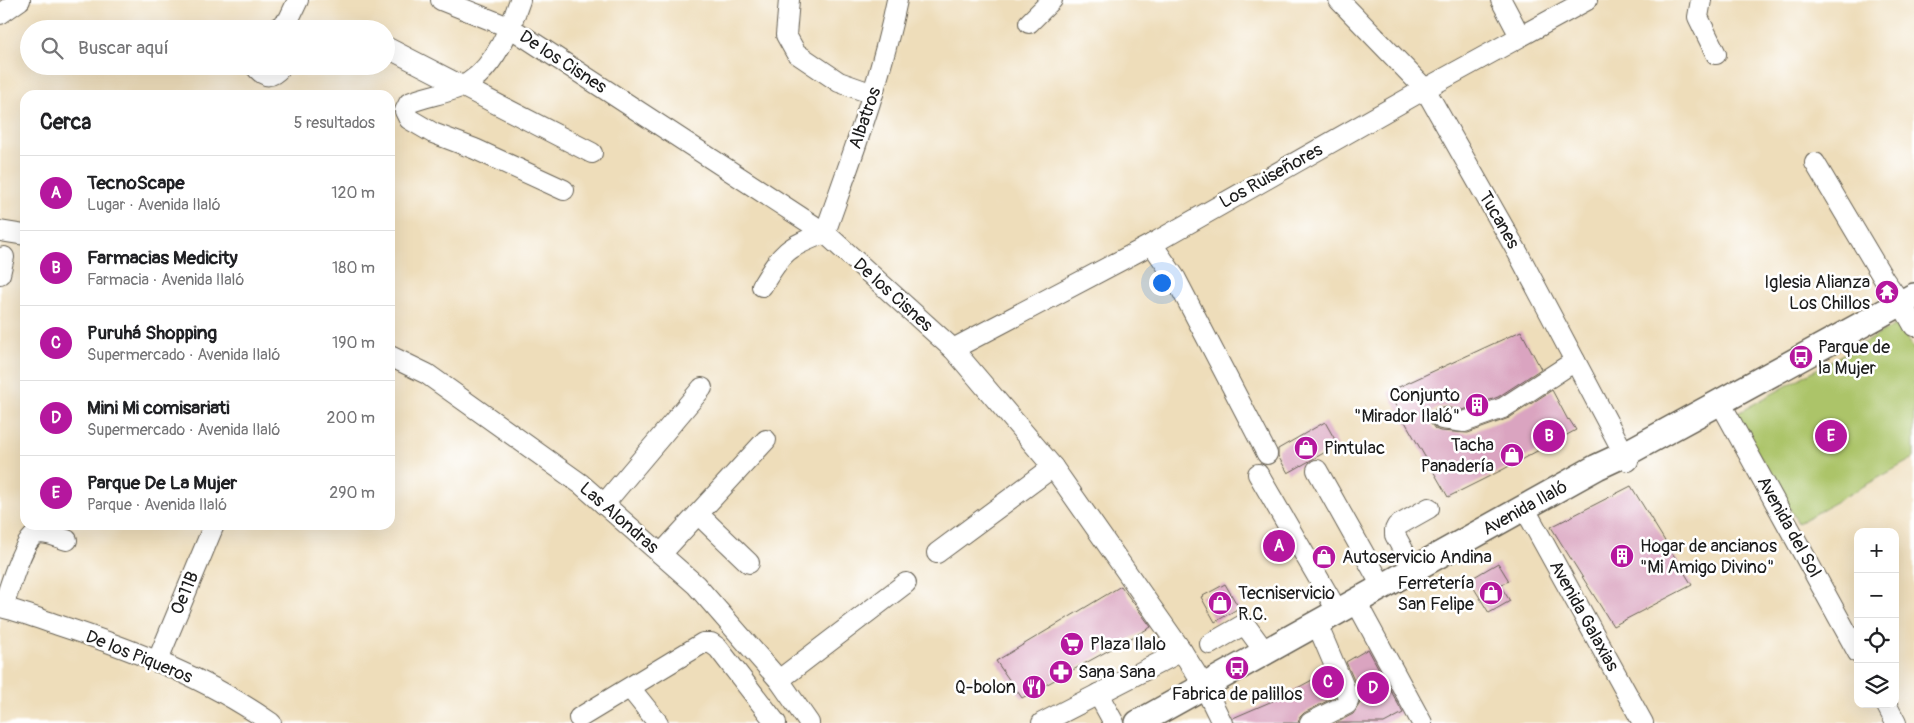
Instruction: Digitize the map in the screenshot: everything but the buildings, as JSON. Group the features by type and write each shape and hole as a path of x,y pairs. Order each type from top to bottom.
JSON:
{"main road":[{"name":"Avenida Ilaló","path":"1153,723 1265,652 1349,610 1527,512 1597,467 1627,458 1722,405 1835,338 1910,309"},
{"name":"Avenida Ilaló","path":"1138,723 1320,630 1382,586 1527,512"}],"street":[{"path":"0,14 20,0"},
{"path":"288,20 298,0"},
{"name":"De los Cisnes","path":"441,0 511,28 825,233 953,349 1053,467 1182,651 1205,689 1222,723"},
{"path":"520,0 511,28 496,54 476,77 461,87 409,103 405,111 409,119 433,133 476,149 564,190"},
{"path":"789,0 786,35 796,53 839,82 873,94"},
{"name":"Albatros","path":"825,233 888,46 897,0"},
{"path":"1029,23 1052,0"},
{"name":"Tucanes","path":"1339,0 1425,89 1518,253 1627,458"},
{"path":"1501,0 1520,36"},
{"name":"Los Ruiseñores","path":"953,349 1152,244 1425,89 1588,0"},
{"path":"1701,0 1698,17 1716,54"},
{"path":"395,52 592,153"},
{"path":"1815,163 1885,282 1910,309"},
{"path":"0,230 20,234"},
{"path":"762,286 776,262 788,249 800,242 825,233"},
{"path":"1152,244 1176,279 1267,454"},
{"name":"Las Alondras","path":"395,358 427,374 581,484 661,554 696,585 779,680 809,723"},
{"path":"1442,419 1464,422 1503,408 1576,361"},
{"path":"604,504 702,388"},
{"name":"Avenida del Sol","path":"1722,405 1854,646"},
{"path":"661,554 766,440"},
{"path":"937,554 1053,467"},
{"path":"1317,470 1382,586"},
{"path":"1258,474 1422,723"},
{"path":"1414,570 1395,535 1395,530 1397,526 1430,508"},
{"name":"Avenida Galaxias","path":"1527,512 1643,723"},
{"path":"698,514 749,562"},
{"name":"Oe11B","path":"157,662 212,530"},
{"path":"1,607 30,538 36,534 45,533 67,540"},
{"path":"779,680 906,583"},
{"name":"De los Piqueros","path":"1,607 84,634 157,662 212,688 268,722"},
{"path":"1210,644 1243,625 1246,626 1265,652"},
{"path":"1310,723 1346,704 1349,699 1320,630"},
{"path":"579,718 703,643 711,643 718,648 776,723"},
{"path":"1042,723 1182,651"},
{"path":"630,688 658,723"},
{"path":"1098,694 1114,723"},
{"path":"1888,708 1896,723"}],"green space":[{"name":"Parque de la Mujer","path":"1899,323 1914,350 1914,458 1798,523 1736,414"}],"place":[{"name":"Iglesia Alianza Los Chillos","path":"1887,292"},
{"name":"Parque de la Mujer","path":"1801,357"},
{"name":"Conjunto \"Mirador Ilaló\"","path":"1477,405"},
{"name":"Farmacias Medicity","path":"1549,436"},
{"name":"Parque De La Mujer","path":"1831,436"},
{"name":"Pintulac","path":"1306,448"},
{"name":"Tacha Panadería","path":"1512,455"},
{"name":"TecnoScape","path":"1279,546"},
{"name":"Hogar de ancianos \"Mi Amigo Divino\"","path":"1622,556"},
{"name":"Autoservicio Andina","path":"1324,557"},
{"name":"Ferretería San Felipe","path":"1491,593"},
{"name":"Tecniservicio R.C.","path":"1220,603"},
{"name":"Plaza Ilalo","path":"1072,644"},
{"name":"Fabrica de palillos","path":"1237,668"},
{"name":"Sana Sana","path":"1061,672"},
{"name":"Puruhá Shopping","path":"1328,682"},
{"name":"Q-bolon","path":"1034,687"},
{"name":"Mini Mi comisariati","path":"1373,688"}]}
